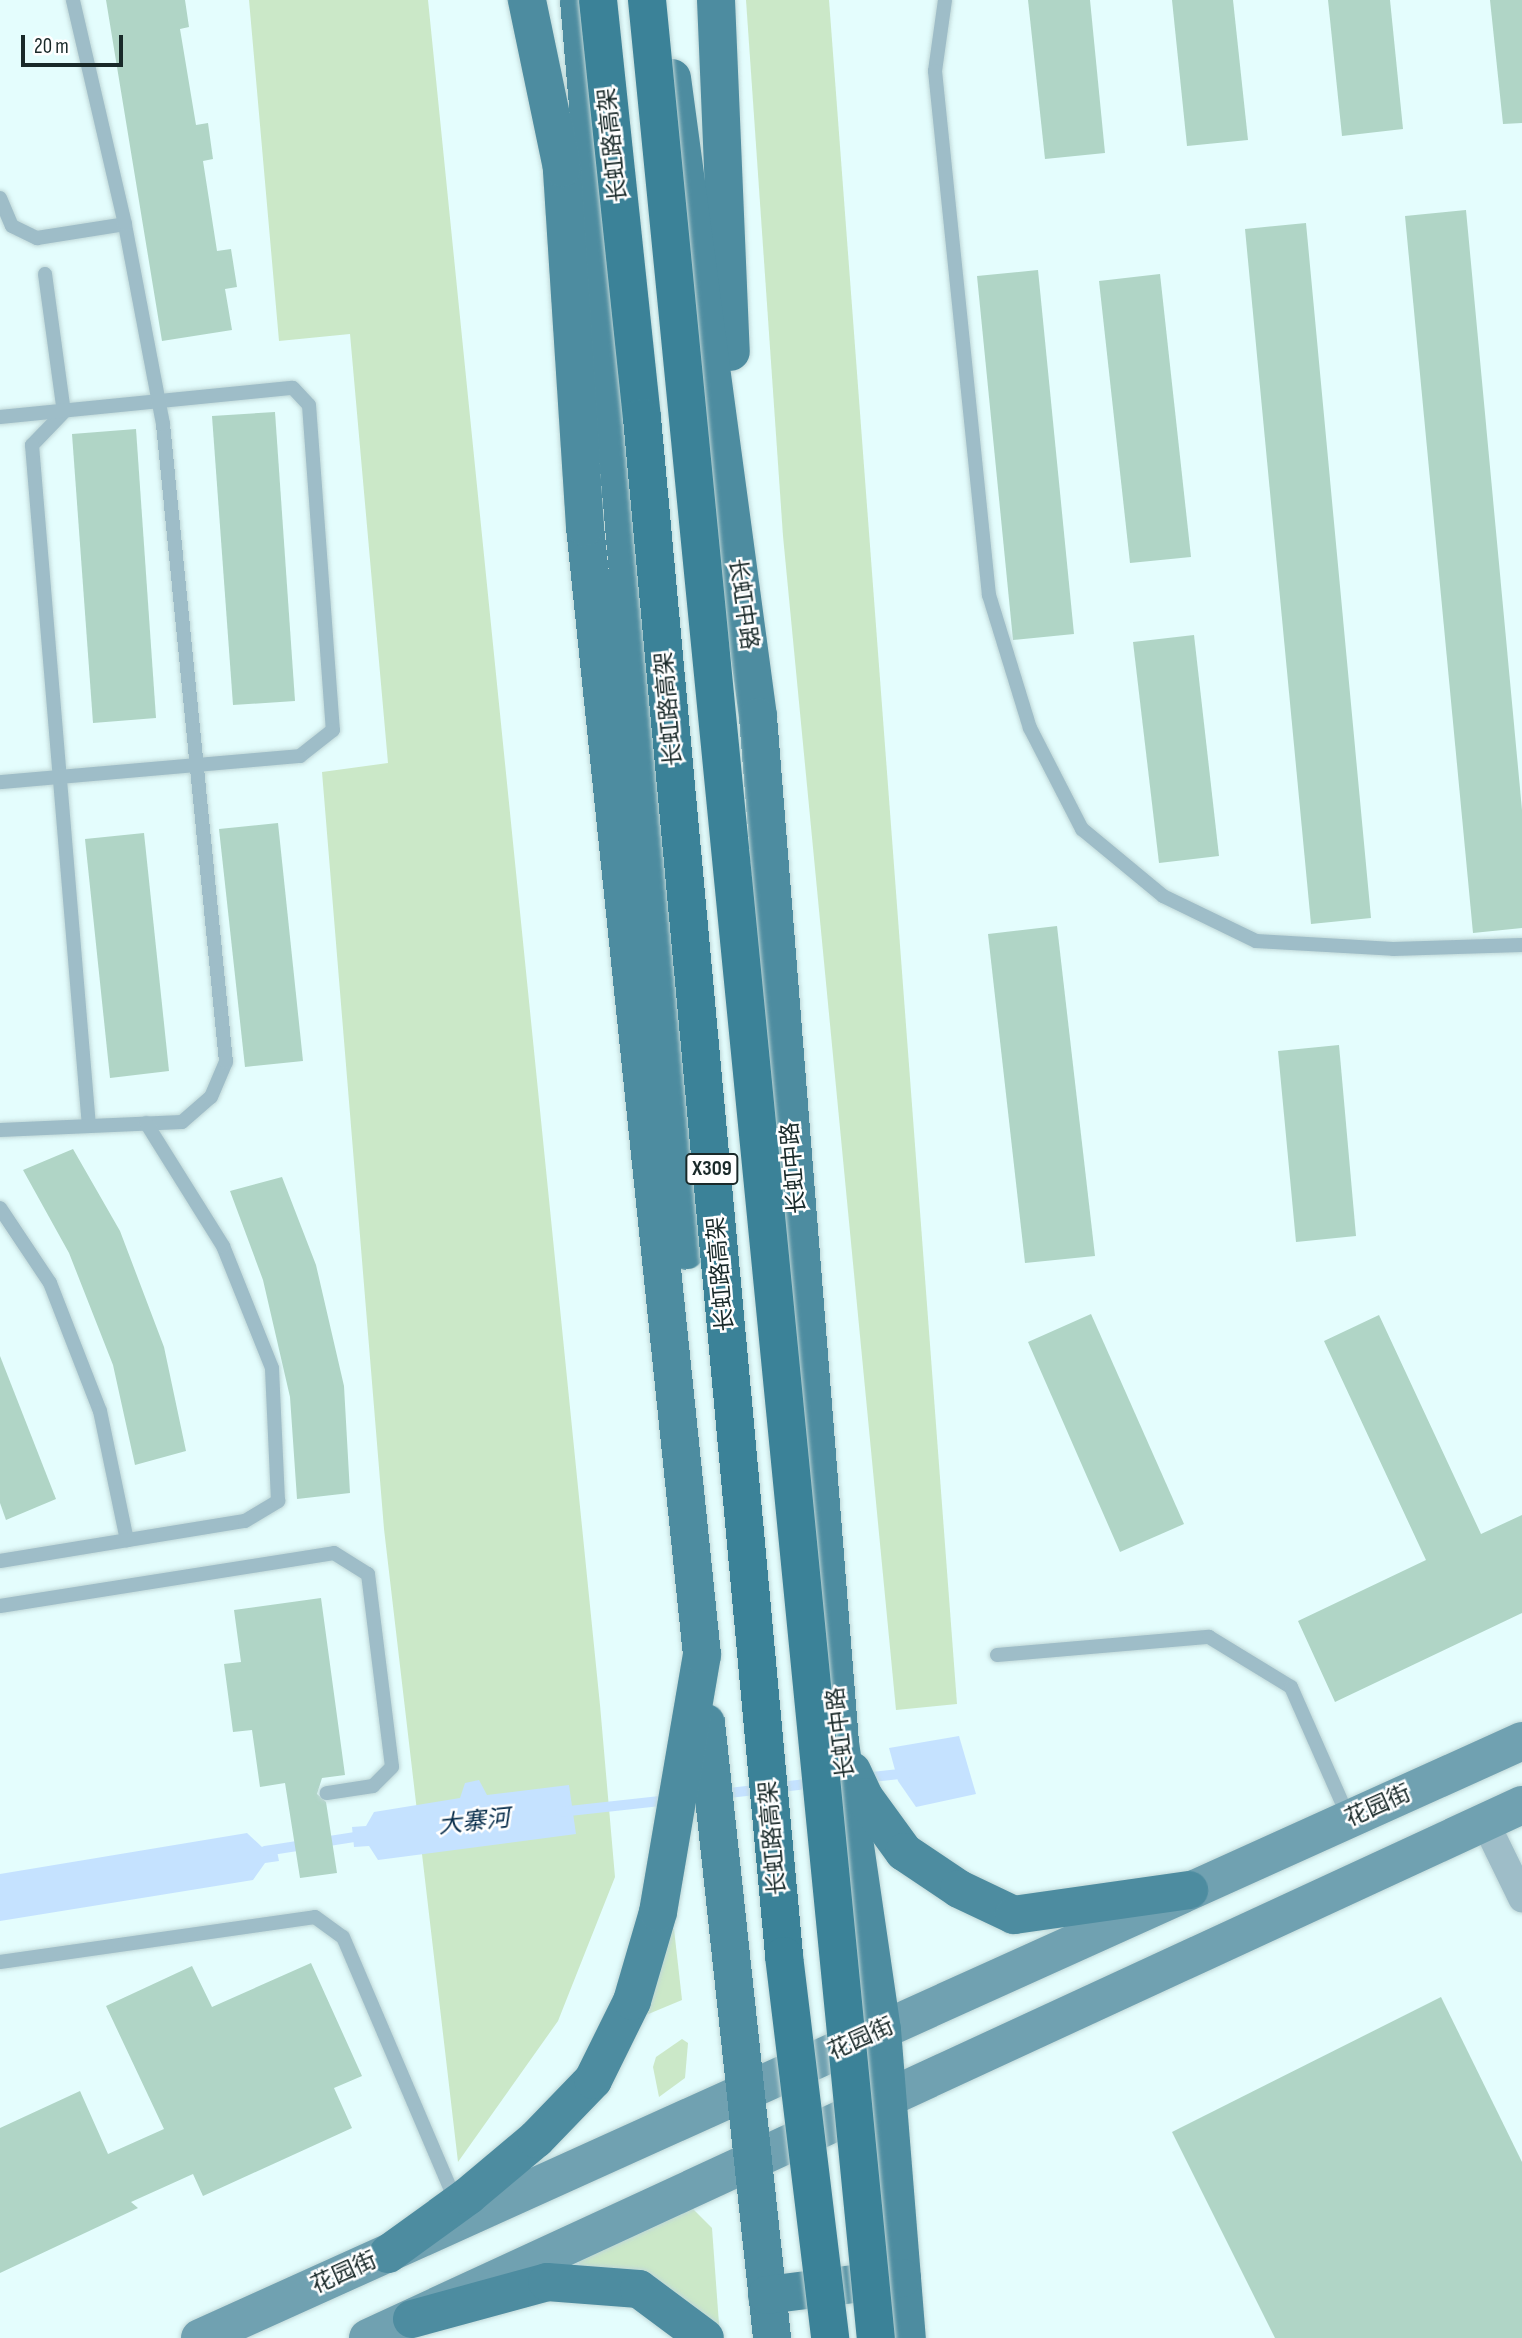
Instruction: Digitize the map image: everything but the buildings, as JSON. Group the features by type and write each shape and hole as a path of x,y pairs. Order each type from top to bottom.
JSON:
{"highway":[{"name":"长虹路高架","path":"598,0 642,418 783,1943 830,2338"},
{"name":"长虹路高架","path":"647,0 876,2338"},
{"path":"670,0 686,405"}],"main road":[{"path":"460,2212 593,2080 632,2001 675,1835 697,1763 702,1655 585,527 562,168 527,0"},
{"name":"X309","path":"579,0 683,1191 702,1655"},
{"name":"长虹中路","path":"664,0 759,731 840,1743 856,1797 888,2099 907,2338"},
{"path":"716,0 739,575"},
{"name":"花园街","path":"200,2338 388,2254 460,2212 743,2092 1522,1741"},
{"path":"697,1763 714,1826 772,2338"},
{"path":"856,1797 904,1852 959,1889 1014,1915 1189,1890"},
{"path":"368,2338 1522,1805"},
{"path":"767,2295 902,2278"},
{"path":"412,2319 547,2282 639,2289 705,2338"}],"street":[{"path":"1485,1822 1522,1899"}],"lane":[{"path":"0,1130 182,1122 211,1097 226,1062 159,404 125,224 73,0"},
{"path":"945,0 934,71 989,595 1030,728 1082,829 1163,896 1256,941 1393,949 1522,945"},
{"path":"0,198 12,226 37,238 125,224"},
{"path":"45,274 64,412"},
{"path":"0,416 159,404 293,388 309,405 333,730 300,757 0,782"},
{"path":"64,412 32,445 89,1126"},
{"path":"0,1560 245,1521 278,1501 272,1368 223,1246 146,1124"},
{"path":"0,1208 50,1283 100,1412 127,1540"},
{"path":"0,1606 334,1553 369,1574 392,1767 373,1786 327,1793"},
{"path":"997,1655 1209,1637 1291,1687 1349,1818"},
{"path":"0,1962 315,1917 343,1937 460,2212"}],"green space":[{"path":"249,0 428,0 600,1705 615,1877 558,2021 458,2162 384,1529 322,772 388,763 350,334 279,341"},
{"path":"746,0 829,0 957,1704 896,1710 783,536"},
{"path":"674,1929 682,2000 646,2015 664,1931"},
{"path":"682,2039 688,2043 685,2078 659,2097 653,2067 656,2057"},
{"path":"689,2205 712,2228 720,2338 582,2272 576,2254"}],"water":[{"path":"959,1736 976,1794 916,1807 898,1781 889,1748"},
{"path":"479,1780 487,1795 569,1785 576,1834 378,1860 369,1846 354,1847 352,1827 366,1826 374,1812 460,1798 465,1783"},
{"path":"247,1833 262,1847 276,1846 279,1861 265,1863 253,1880 0,1921 0,1874"}],"waterway":[{"name":"大寨河","path":"863,1778 909,1773"},
{"name":"大寨河","path":"720,1794 815,1783"},
{"name":"大寨河","path":"560,1812 669,1800"},
{"name":"大寨河","path":"265,1851 367,1835"}]}
